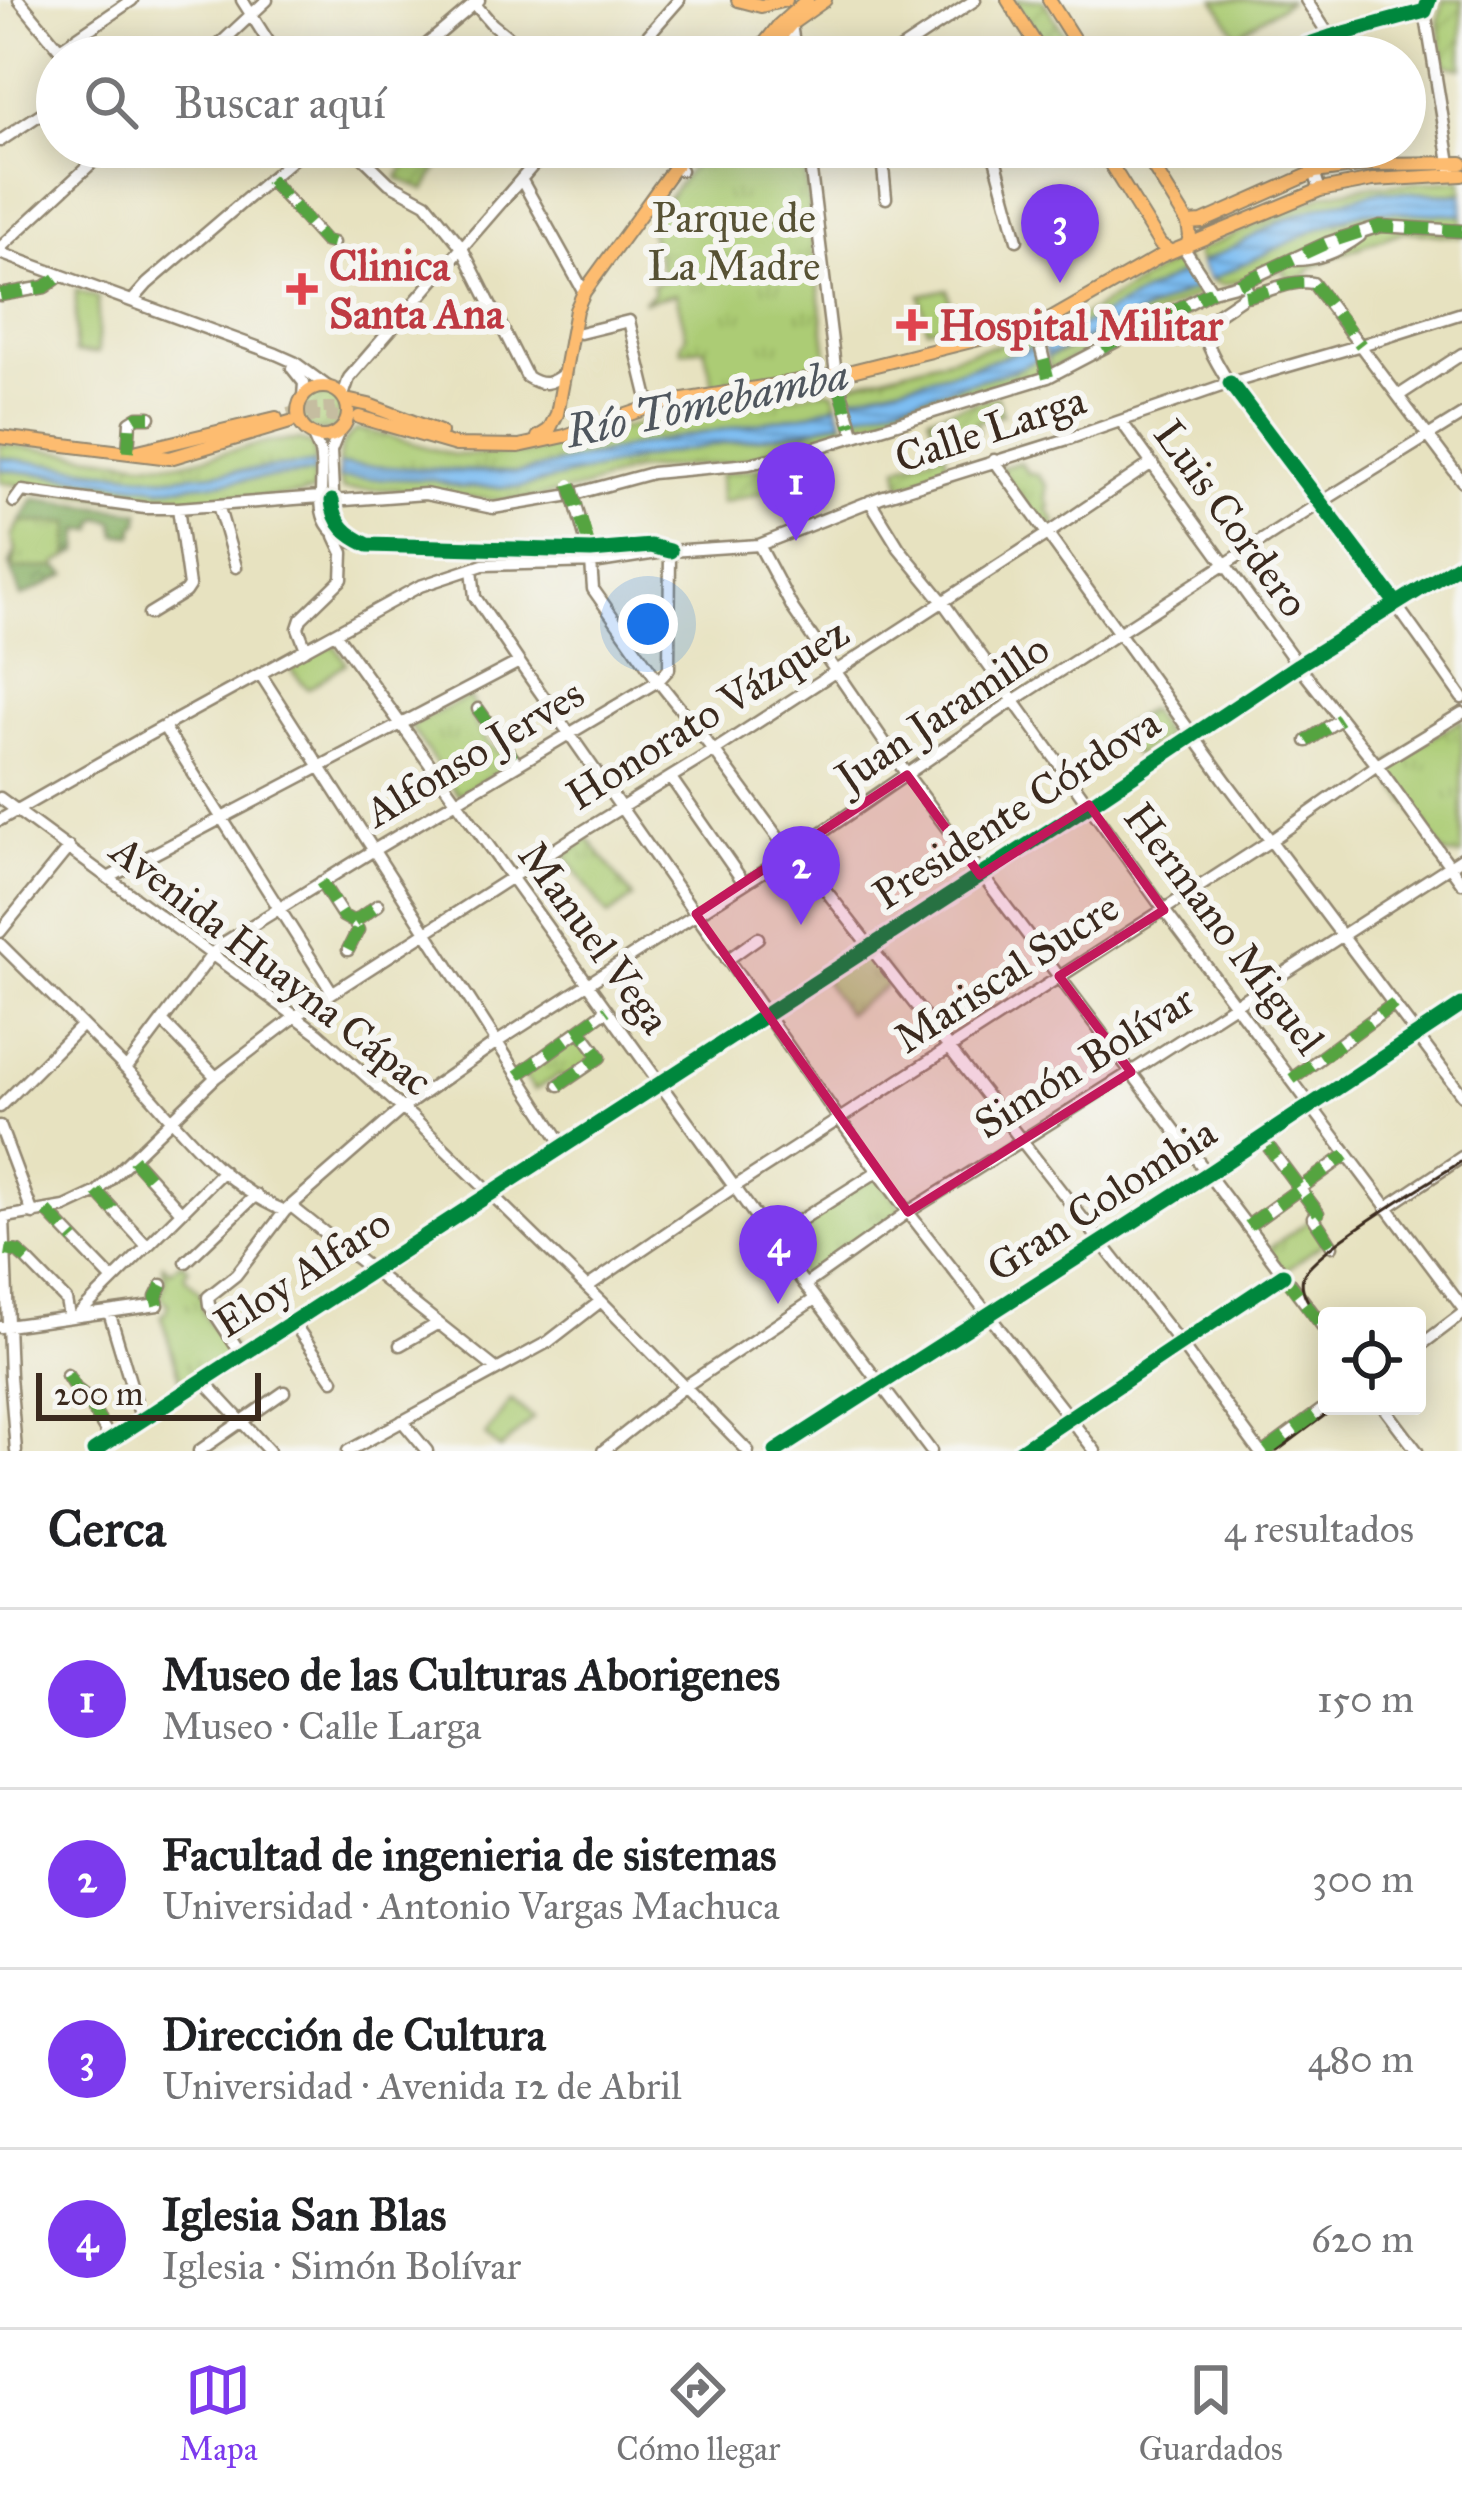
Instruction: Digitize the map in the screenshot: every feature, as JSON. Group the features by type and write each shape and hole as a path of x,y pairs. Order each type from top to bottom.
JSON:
{"main road":[{"path":"738,0 761,6 786,0"},
{"path":"1008,0 1031,36"},
{"path":"779,36 816,1"},
{"path":"770,36 789,14 816,1"},
{"path":"1053,1 1073,36"},
{"path":"761,6 770,25 768,36"},
{"path":"550,433 584,292 678,168"},
{"path":"565,436 550,433 502,443 431,433 360,414 456,445 519,446 550,433 565,413 590,296 678,168"},
{"path":"1113,168 1160,244 1183,251"},
{"path":"1154,168 1188,223 1190,236 1183,251"},
{"path":"1188,223 1202,222 1315,172 1342,168"},
{"path":"1363,168 1365,182"},
{"path":"1426,168 1457,169"},
{"path":"170,450 193,454 295,430 329,436 354,424 453,449 525,449 650,407 836,375 1036,331 1183,251 1320,190 1457,169"},
{"path":"1230,209 1237,226"},
{"path":"170,450 277,412 312,389 328,387 344,398 458,438"},
{"path":"341,429 348,411 344,398"},
{"path":"302,399 298,418 310,433"},
{"path":"0,437 130,452 170,450 289,418"}],"street":[{"path":"19,0 49,36"},
{"path":"85,36 132,0"},
{"path":"242,0 266,36"},
{"path":"229,36 267,0"},
{"path":"648,36 680,0"},
{"path":"921,36 975,0"},
{"path":"1306,0 1329,36"},
{"path":"436,36 475,1 507,36"},
{"path":"1333,36 1427,5 1436,87 1457,169"},
{"path":"791,24 793,36"},
{"path":"0,142 36,117"},
{"path":"87,168 0,251 276,354 328,387"},
{"path":"133,300 282,168"},
{"path":"374,168 389,183 426,203 461,246 527,377 540,385 565,374"},
{"path":"344,398 349,378 530,168"},
{"path":"811,168 836,375 853,430"},
{"path":"883,168 886,199"},
{"path":"998,168 1017,240"},
{"path":"1314,168 1320,190"},
{"path":"269,179 325,241 333,243"},
{"path":"520,179 584,292"},
{"path":"14,502 22,491 146,508 425,494 474,506 506,507 652,473 749,464 812,449 853,430 1047,373 1210,290 1239,284 1285,260 1379,226 1462,231"},
{"path":"1183,251 1210,290"},
{"path":"0,295 45,287 60,276"},
{"path":"1462,482 1313,283 1304,280 1245,296 1202,325 1230,383 1462,698"},
{"path":"1239,284 1248,289 1245,296"},
{"name":"Calle Larga","path":"590,553 651,546 670,551 759,545 870,501 994,460 1462,313"},
{"path":"580,333 629,321 650,407"},
{"path":"1036,331 1047,373"},
{"path":"276,354 301,376 302,399"},
{"path":"1398,396 1462,354"},
{"name":"Juan Jaramillo","path":"242,1355 207,1299 236,1276 288,1209 403,1108 908,776 1012,701 1462,415"},
{"path":"130,452 130,422 150,417"},
{"name":"Luis Cordero","path":"1121,421 1462,883"},
{"path":"341,429 331,451 326,499 341,527 368,545"},
{"path":"306,650 298,628 301,619 341,578 343,553 328,526 320,451 310,433"},
{"path":"994,460 1270,841 1462,1095"},
{"name":"Honorato Vázquez","path":"97,1192 216,1077 296,1016 671,778 1151,463"},
{"path":"570,484 590,553 593,589 658,681 785,847 795,851 871,946 1263,1451 1318,1412"},
{"name":"Hermano Miguel","path":"870,501 891,537 1462,1311"},
{"path":"218,505 236,567"},
{"path":"149,614 189,586 178,508"},
{"path":"328,526 348,542 368,545 590,553"},
{"path":"759,545 794,609 908,776 1318,1320"},
{"path":"658,681 669,669 670,551"},
{"path":"0,820 420,586 483,565 590,553"},
{"name":"Presidente Córdova","path":"490,1193 1462,562"},
{"path":"472,569 476,597 519,662 840,1120 1095,1451"},
{"name":"Manuel Vega","path":"336,634 805,1286 931,1451"},
{"path":"110,877 519,662"},
{"path":"261,675 563,1145"},
{"name":"Alfonso Jerves","path":"126,1070 213,953 321,882 658,681"},
{"path":"478,709 517,764"},
{"name":"Mariscal Sucre","path":"587,1287 1462,713"},
{"path":"1307,741 1340,719"},
{"path":"164,727 332,992"},
{"path":"671,778 745,883"},
{"name":"Avenida Huayna Cápac","path":"0,798 296,1016 403,1108 748,1451"},
{"path":"0,932 69,847"},
{"name":"Simón Bolívar","path":"805,1286 908,1212 1462,858"},
{"path":"321,882 358,930 348,950"},
{"path":"354,922 378,905"},
{"path":"728,960 758,938"},
{"path":"0,944 223,1171 256,1195 288,1209 496,1369"},
{"path":"1292,1079 1394,1004"},
{"name":"Gran Colombia","path":"776,1451 1462,1005"},
{"path":"518,1075 607,1010"},
{"path":"163,1022 216,1077"},
{"path":"0,1107 81,1026"},
{"path":"559,1085 599,1057 580,1030"},
{"path":"0,1126 40,1212 112,1280"},
{"path":"1262,1138 1318,1213 1313,1217 1332,1246"},
{"path":"1247,1226 1346,1155"},
{"path":"1386,1208 1462,1157"},
{"path":"133,1160 181,1212"},
{"path":"73,1316 223,1171"},
{"path":"771,1239 878,1171"},
{"path":"16,1451 5,1377 2,1218 76,1203 97,1192 147,1246"},
{"name":"Eloy Alfaro","path":"94,1451 490,1193"},
{"path":"186,1262 256,1195"},
{"path":"6,1250 27,1260 65,1300 73,1316"},
{"path":"1020,1451 1283,1275"},
{"path":"4,1326 158,1305 162,1285"},
{"path":"603,1451 684,1387 815,1299"},
{"path":"348,1451 548,1342 601,1301"},
{"path":"1426,1341 1462,1311"},
{"path":"109,1312 142,1420"},
{"path":"293,1322 333,1380"},
{"path":"400,1345 436,1324"},
{"path":"67,1375 111,1440"},
{"path":"203,1380 269,1451"},
{"path":"199,1451 284,1393"},
{"path":"1390,1415 1417,1451"},
{"path":"402,1421 427,1451"}],"highlighted area":[{"path":"907,775 980,875 1089,805 1164,910 1059,976 1131,1072 908,1212 696,914"}],"green space":[{"path":"1014,0 1043,0 1065,36 1036,36"},
{"path":"1215,0 1289,0 1289,1 1237,35"},
{"path":"1443,0 1462,0 1462,68 1444,64 1439,21"},
{"path":"404,168 437,168 425,190 398,178"},
{"name":"Parque de La Madre","path":"691,168 804,168 829,372 715,392 704,348 682,351 686,335 676,294 643,302 654,293 652,285 664,280 648,223"},
{"path":"1462,180 1462,194 1381,192 1317,208 1200,262 1196,252 1325,194"},
{"path":"1366,211 1462,214 1462,237 1404,231 1333,257 1311,268 1306,276 1287,280 1284,269 1223,285 1214,282 1320,228"},
{"path":"1182,257 1189,269 1064,335 1043,339 1045,334"},
{"path":"1199,286 1201,293 1050,369 1047,357"},
{"path":"947,289 954,322 927,329 920,295"},
{"path":"76,290 98,298 98,353 75,353"},
{"path":"1034,339 1037,346 954,372 845,398 847,385"},
{"path":"1040,358 1044,373 854,426 851,416 1014,370"},
{"path":"322,392 336,398 342,412 336,426 322,432 308,426 302,412 308,398"},
{"path":"834,392 837,404 808,414 518,473 339,465 343,445 356,430 454,455 525,454 654,421"},
{"path":"997,396 1003,414 976,422 979,431 961,434 963,442 944,451 950,470 901,486 898,467 943,451 929,416"},
{"path":"842,420 846,431 841,434 757,458 634,470 583,488 525,500 398,489 343,490 339,478 521,487 659,454 808,430"},
{"path":"300,440 312,445 314,464 163,478 0,458 0,444 180,463 275,441"},
{"path":"1020,462 1047,486 1047,508 1056,523 1045,531 1000,468"},
{"path":"773,466 779,489 721,503 720,474"},
{"path":"0,469 163,488 314,473 313,492 299,495 154,503 21,488 0,482"},
{"path":"34,499 140,512 139,522 133,535 117,535 114,521 100,518 94,530 80,530 79,551 57,563 67,574 21,597 10,565 16,550 12,536"},
{"path":"21,522 70,523 68,557 57,567 13,569 12,536"},
{"path":"335,646 346,663 308,689 289,668"},
{"path":"469,697 476,710 471,717 483,737 513,762 458,795 410,726"},
{"path":"1148,709 1167,737 1136,757 1117,729"},
{"path":"1462,720 1460,856 1445,854 1388,776 1391,762"},
{"path":"588,838 633,898 608,916 565,856"},
{"path":"870,948 895,980 847,1014 823,979"},
{"path":"580,1034 595,1059 564,1080 560,1075 534,1090 523,1075"},
{"path":"876,1174 904,1211 806,1282 775,1240"},
{"path":"1313,1218 1328,1240 1284,1271 1268,1249"},
{"path":"182,1261 189,1269 185,1278 202,1297 202,1311 221,1341 233,1349 182,1385 161,1316 168,1304 160,1296 165,1284 163,1265 171,1271"},
{"path":"511,1400 533,1418 500,1449 485,1435"}],"water":[{"path":"1381,191 1462,195 1462,215 1366,211 1210,280 1200,263 1296,215"},
{"path":"1189,269 1199,286 1047,357 1042,340 1064,335"},
{"path":"1037,346 1040,358 1014,370 851,416 845,398 954,372"},
{"path":"837,404 842,420 808,430 659,454 521,487 339,478 339,465 518,473 808,414"},
{"path":"0,458 163,478 314,464 314,473 163,488 0,469"}],"tunnel":[{"path":"288,414 324,408 361,411"},
{"path":"291,422 316,416 354,417"}],"tram line":[{"path":"773,1451 1414,1033 1462,1007"},
{"path":"1318,1315 1302,1284 1310,1266 1348,1234 1462,1161"},
{"path":"1277,1451 1325,1415"}],"marked path":[{"path":"269,179 325,241 333,243"},
{"path":"1239,284 1327,243 1380,226 1462,231"},
{"path":"0,295 45,287 60,276"},
{"path":"1245,296 1313,283 1361,345"},
{"path":"1102,348 1212,291"},
{"path":"1035,325 1048,377"},
{"path":"839,387 851,426"},
{"path":"128,452 130,422 150,417"},
{"path":"570,484 591,551"},
{"path":"478,709 517,764"},
{"path":"1307,741 1340,719"},
{"path":"321,882 343,916 354,922"},
{"path":"354,922 378,905"},
{"path":"348,950 358,930 354,922"},
{"path":"1292,1079 1394,1004"},
{"path":"518,1075 607,1010"},
{"path":"559,1085 600,1057 580,1030"},
{"path":"1262,1138 1318,1213 1313,1217 1332,1246"},
{"path":"1248,1226 1346,1155"},
{"path":"133,1159 151,1180"},
{"path":"97,1192 113,1210"},
{"path":"47,1211 74,1240"},
{"path":"6,1250 27,1260"},
{"path":"1283,1275 1318,1320"},
{"path":"158,1305 162,1285"},
{"path":"67,1375 111,1440"},
{"path":"1266,1451 1318,1413"}],"cycle path":[{"path":"1334,36 1425,11 1429,0"},
{"path":"1230,383 1396,603"},
{"path":"332,501 343,528 368,545 591,551 651,546 670,551"},
{"path":"94,1451 1298,665 1462,563"},
{"path":"776,1451 1462,1005"},
{"path":"1020,1451 1283,1275"}],"place":[{"name":"Dirección de Cultura","path":"1060,283"},
{"name":"Clinica Santa Ana","path":"302,289"},
{"name":"Hospital Militar","path":"912,325"},
{"name":"Museo de las Culturas Aborigenes","path":"796,541"},
{"name":"Facultad de ingenieria de sistemas","path":"801,925"},
{"name":"Iglesia San Blas","path":"778,1304"}],"water label":[{"name":"Río Tomebamba","path":"707,402"}]}
